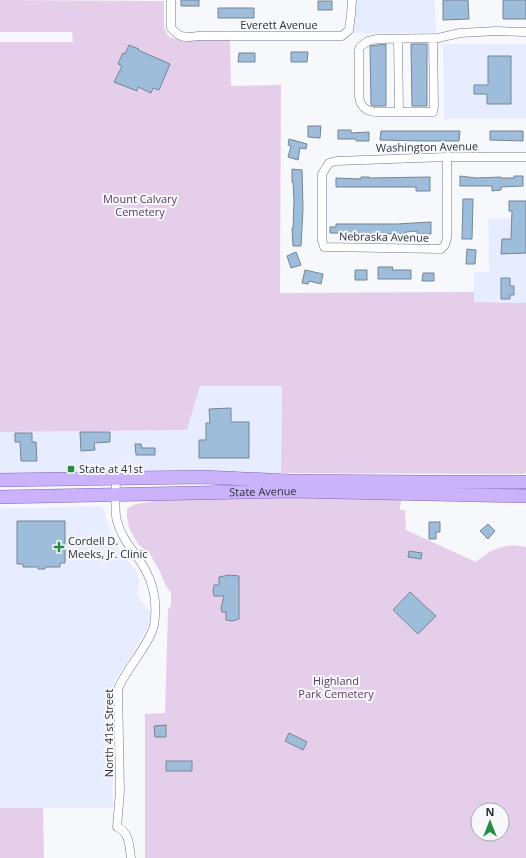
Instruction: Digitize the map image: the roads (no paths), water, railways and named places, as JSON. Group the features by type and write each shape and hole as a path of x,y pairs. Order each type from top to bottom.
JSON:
{"main road":[{"name":"State Avenue","path":"0,480 203,477 290,481 526,482"},
{"name":"State Avenue","path":"0,497 300,491 526,496"}],"street":[{"name":"Everett Avenue","path":"171,0 171,28 181,37 342,36 349,30 352,3"},
{"path":"433,38 433,112 369,111 360,102 360,47 368,41 433,38 460,33 526,32"},
{"path":"398,39 399,112"},
{"name":"Washington Avenue","path":"324,247 322,240 322,174 329,163 336,161 447,157 526,157"},
{"name":"Nebraska Avenue","path":"324,247 441,249 446,238 447,157"},
{"name":"North 41st Street","path":"116,478 116,521 126,542 146,572 156,599 154,626 118,689 120,791 117,827 126,833 129,840 130,858"}],"place":[{"name":"State at 41st","path":"71,469"},
{"name":"Cordell D. Meeks, Jr. Clinic","path":"59,547"}],"park label":[{"name":"Mount Calvary Cemetery","path":"140,205"},
{"name":"Highland Park Cemetery","path":"336,687"}]}
